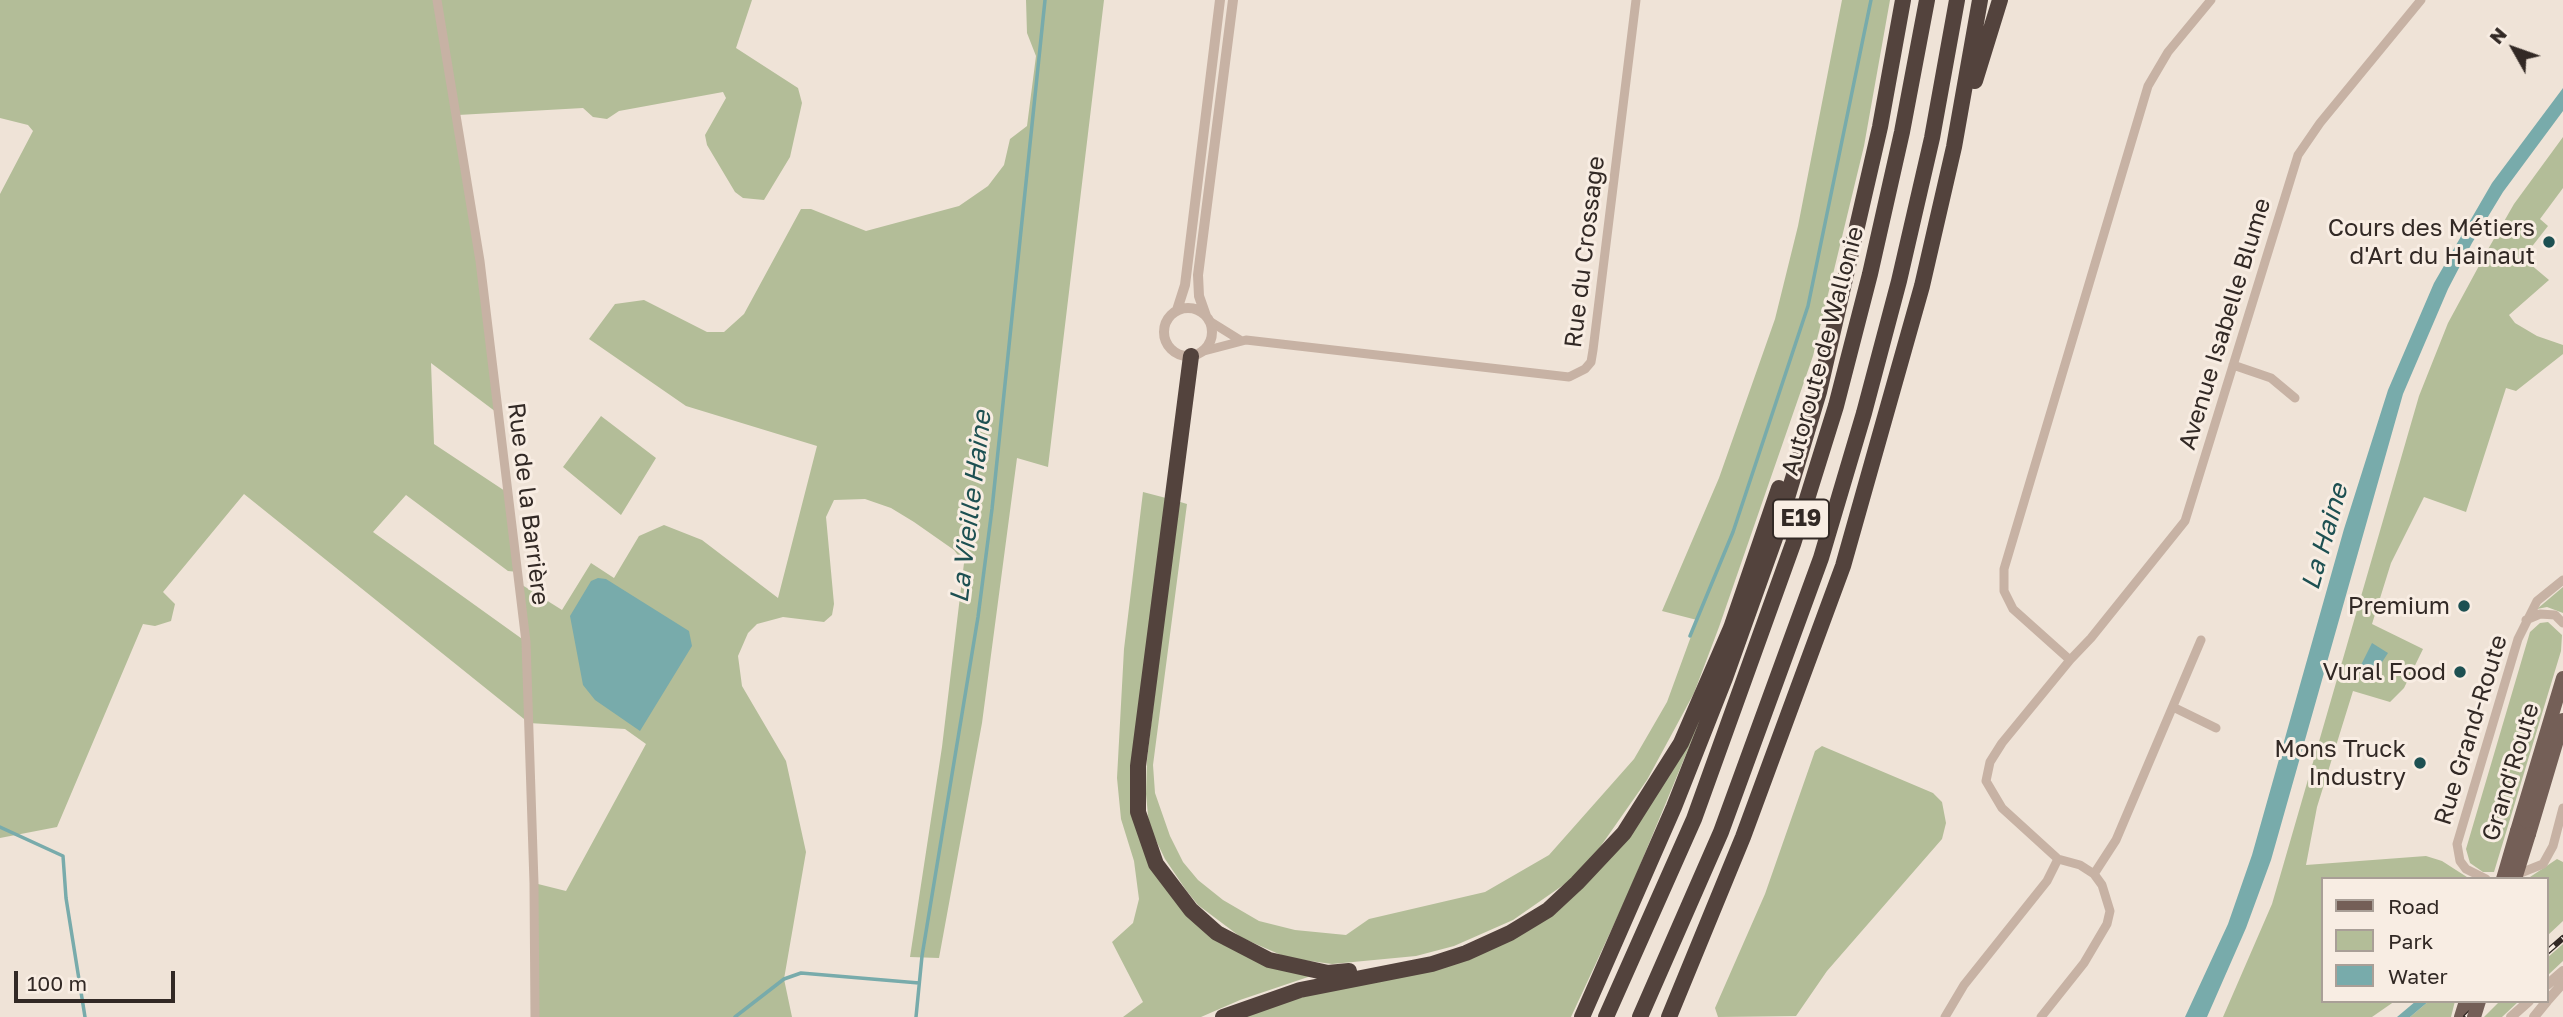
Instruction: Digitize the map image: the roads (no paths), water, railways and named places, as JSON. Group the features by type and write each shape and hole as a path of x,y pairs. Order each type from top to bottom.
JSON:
{"highway":[{"path":"1582,1017 1668,820 1725,678 1795,472 1819,392 1880,127 1903,0"},
{"name":"Autoroute de Wallonie","path":"1606,1017 1694,819 1793,544 1836,406 1870,274 1902,132 1927,0"},
{"name":"E19","path":"1640,1017 1721,832 1821,558 1899,281 1932,138 1957,0"},
{"path":"1669,1017 1748,824 1843,566 1919,298 1954,147 1980,0"},
{"path":"1954,147 2000,0"},
{"path":"1223,1017 1300,990 1466,953 1510,933 1548,910 1608,852 1645,803 1681,743 1731,628 1827,351"},
{"path":"1198,354 1138,766 1138,812 1145,836 1156,864 1191,910 1217,933 1242,948 1269,960 1328,973 1378,967 1399,970"},
{"path":"1661,1017 1688,968"}],"main road":[{"name":"Grand'Route","path":"2515,877 2523,833 2563,678"},
{"name":"Grand'Route","path":"2502,877 2523,833 2563,720"}],"street":[{"name":"Rue de la Barrière","path":"437,0 478,250 526,642 534,883 534,1017"},
{"path":"1220,0 1185,285 1177,310 1166,321 1166,343 1177,354 1198,354 1240,340"},
{"path":"1198,354 1212,338 1199,296 1198,275 1233,0"},
{"name":"Rue du Crossage","path":"1240,340 1569,377 1585,369 1593,350 1636,0"},
{"path":"2070,660 2013,609 2004,591 2004,569 2148,86 2168,52 2211,0"},
{"name":"Avenue Isabelle Blume","path":"2094,874 2080,865 2058,859 2002,808 1986,781 1990,762 2002,743 2182,526 2298,155 2320,123 2421,0"},
{"path":"1177,310 1192,308 1240,340"},
{"path":"2233,365 2271,379 2295,398"},
{"path":"2526,620 2537,601 2563,580"},
{"name":"Rue Grand-Route","path":"2482,877 2466,869 2460,861 2457,844 2526,620 2540,614 2555,615 2563,622"},
{"path":"2041,1017 2084,963 2107,924 2110,911 2102,885 2094,874 2116,840 2201,640"},
{"path":"2173,707 2216,727"},
{"path":"2509,877 2530,872 2543,864 2553,846 2563,808"},
{"path":"1945,1017 1964,985 2047,881 2058,859"},
{"path":"2549,983 2563,971"},
{"path":"2549,999 2563,983"},
{"path":"2511,1017 2527,1003"},
{"path":"2534,1017 2545,1003"}],"water":[{"path":"2563,88 2563,111 2503,192 2472,243 2448,289 2403,394 2271,860 2246,928 2207,1017 2185,1017 2228,924 2252,855 2344,529 2388,390 2434,283 2492,183"},
{"path":"606,579 689,631 692,646 640,731 595,700 583,685 570,616 591,581"},
{"path":"2372,643 2388,653 2373,676 2359,669"},
{"path":"2414,1003 2427,1003 2410,1017 2397,1017"}],"waterway":[{"name":"La Vieille Haine","path":"916,1017 922,956 978,617 992,509 1045,0"},
{"path":"1690,636 1733,532 1808,306 1871,0"},
{"path":"0,827 63,856 66,898 85,1017"},
{"path":"735,1017 784,979 801,973 919,983"}],"railway":[{"path":"2549,950 2563,938"},
{"path":"2466,1017 2481,1003"}],"place":[{"name":"Cours des Métiers d'Art du Hainaut","path":"2549,242"},
{"name":"Premium","path":"2464,606"},
{"name":"Vural Food","path":"2460,672"},
{"name":"Mons Truck Industry","path":"2420,763"}],"water label":[{"name":"La Haine","path":"2325,537"}]}
